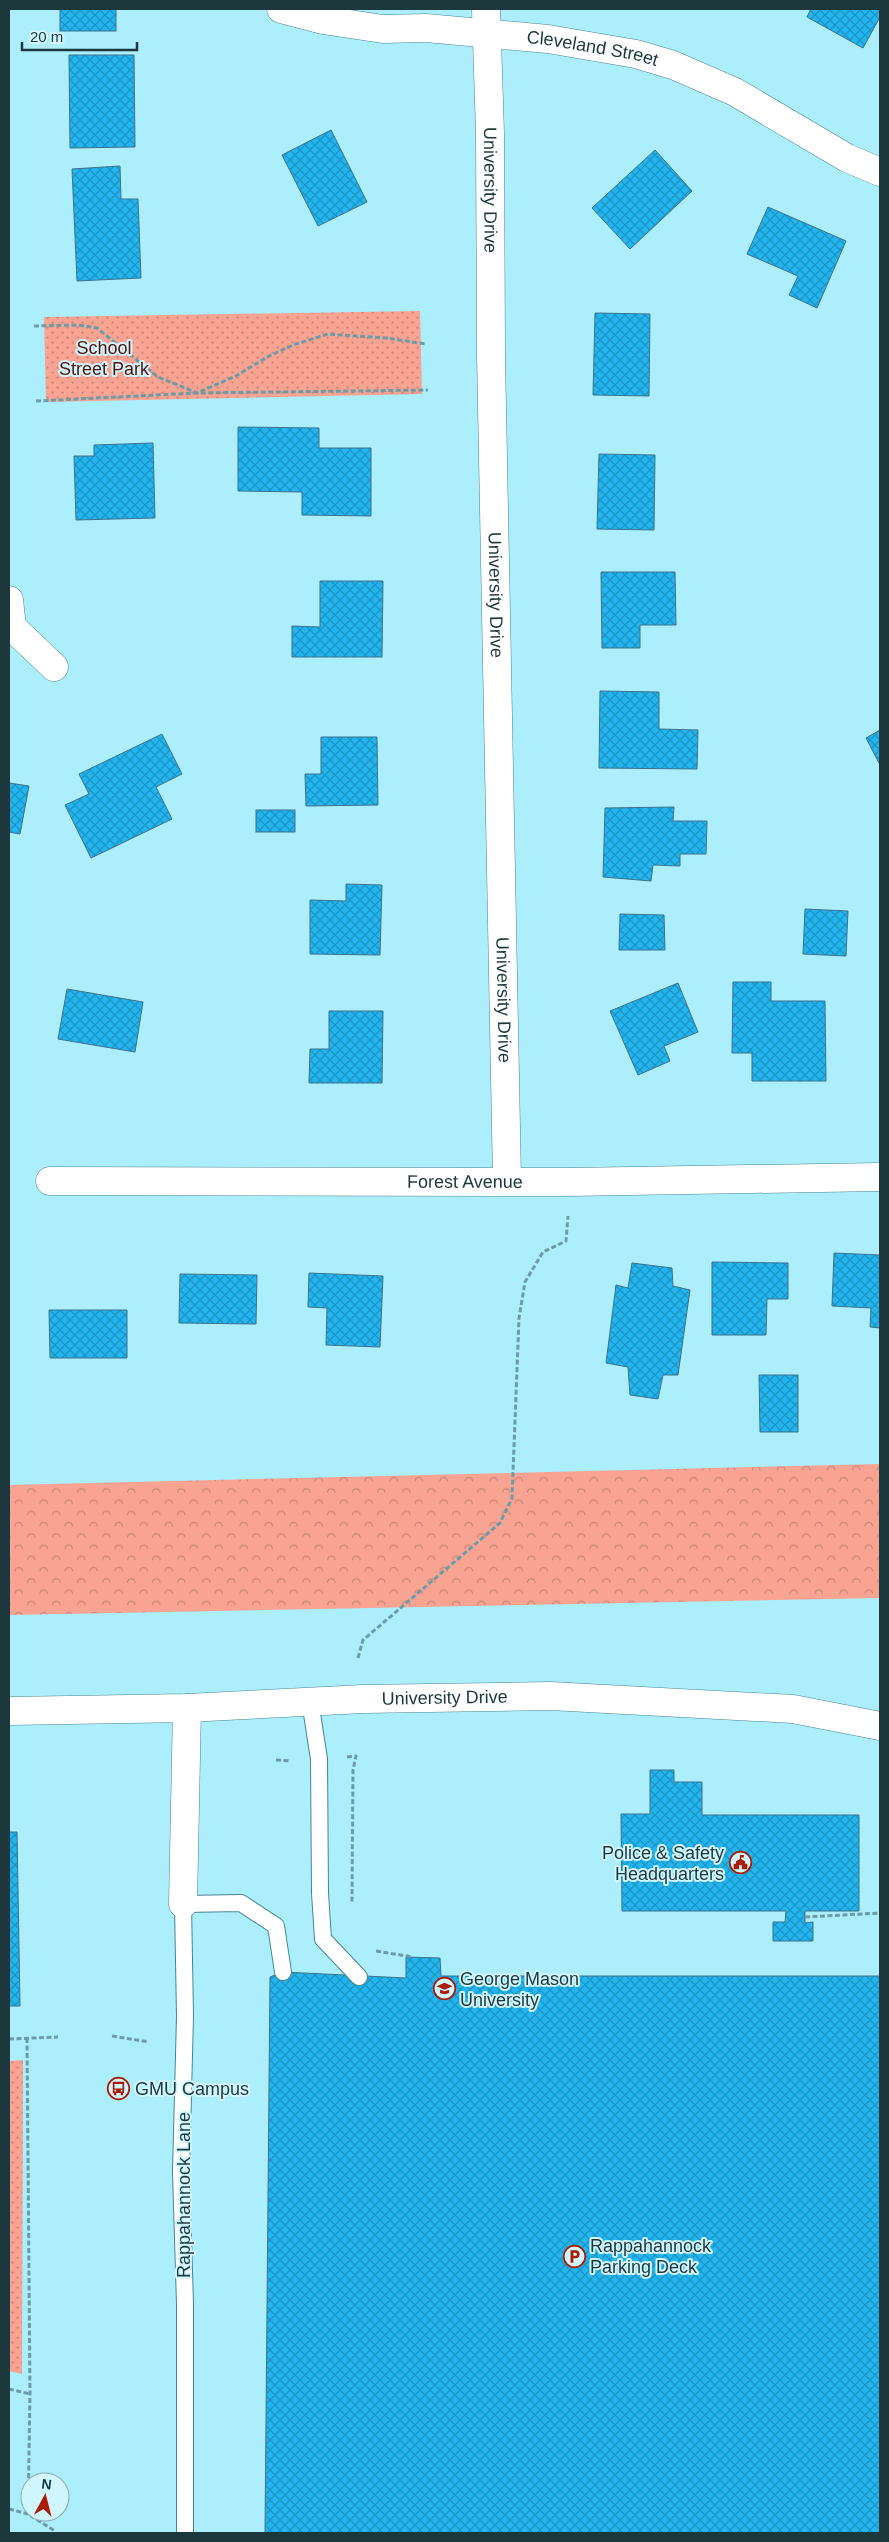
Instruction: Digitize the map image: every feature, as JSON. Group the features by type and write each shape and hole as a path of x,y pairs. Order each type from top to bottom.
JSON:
{"street":[{"name":"Cleveland Street","path":"281,9 323,20 382,28 426,28 486,22 548,39 636,54 672,65 735,92 847,158 880,172"},
{"name":"University Drive","path":"486,22 490,133 491,380 507,1180"},
{"path":"9,600 12,627 54,667"},
{"name":"Forest Avenue","path":"50,1181 507,1180 569,1182 880,1177"},
{"name":"University Drive","path":"9,1711 187,1708 310,1701 550,1696 793,1709 880,1726"},
{"name":"Rappahannock Lane","path":"184,1904 187,1708"}],"lane":[{"path":"310,1701 319,1758 320,1893 323,1939 359,1977"},
{"path":"844,1719 880,1736"},
{"path":"184,1904 241,1904 276,1926 283,1972"},
{"name":"Rappahannock Lane","path":"184,1904 185,2016 181,2172 185,2314 185,2533"}],"path":[{"path":"34,326 78,325 96,328 158,377 197,393 236,376 293,344 328,334 386,338 426,344"},
{"path":"36,401 197,393 428,390"},
{"path":"358,1658 363,1640 500,1523 512,1498 519,1318 525,1282 543,1252 566,1241 569,1182"},
{"path":"352,1911 353,1770 356,1756"},
{"path":"805,1917 880,1913"},
{"path":"112,2036 149,2042"},
{"path":"9,2038 58,2038"},
{"path":"26,2038 30,2394 29,2472"},
{"path":"9,2389 30,2394"},
{"path":"40,2522 54,2531"}],"green space":[{"name":"School Street Park","path":"420,311 422,394 46,402 44,317"},
{"path":"880,1464 880,1598 9,1615 9,1485"},
{"path":"23,2060 22,2374 9,2371 9,2061"}],"building":[{"path":"60,9 116,9 116,31 60,31"},
{"path":"811,9 880,9 880,17 863,48 807,17"},
{"path":"69,55 134,55 135,147 70,148"},
{"path":"331,130 367,202 318,226 282,155"},
{"path":"655,150 692,191 630,249 592,208"},
{"path":"120,166 121,199 138,199 141,278 77,281 72,169"},
{"path":"768,207 846,241 817,308 789,295 798,276 747,254"},
{"path":"595,313 650,314 649,396 593,395"},
{"path":"238,427 319,428 319,448 371,448 371,516 302,515 302,492 238,491"},
{"path":"153,443 155,518 76,520 74,456 94,456 94,445"},
{"path":"599,454 655,455 654,530 597,529"},
{"path":"601,572 675,572 676,625 640,625 640,648 602,648"},
{"path":"320,581 383,581 382,657 292,657 292,626 320,627"},
{"path":"600,691 659,692 659,729 698,730 697,769 599,768"},
{"path":"880,730 880,765 866,738"},
{"path":"162,734 182,774 156,787 172,819 91,858 65,805 89,794 79,774"},
{"path":"321,737 377,737 378,805 306,806 305,774 321,774"},
{"path":"9,783 29,786 20,834 9,832"},
{"path":"674,807 673,821 707,821 706,854 680,854 680,866 653,865 651,881 603,877 605,808"},
{"path":"256,810 295,810 295,832 256,832"},
{"path":"346,884 382,885 380,955 310,954 310,900 346,901"},
{"path":"805,909 848,911 846,956 803,954"},
{"path":"620,914 664,915 665,950 619,950"},
{"path":"733,982 771,982 771,1001 825,1001 826,1081 752,1081 752,1053 732,1053"},
{"path":"678,983 698,1032 664,1046 670,1061 638,1075 610,1011"},
{"path":"67,989 143,1002 135,1052 58,1039"},
{"path":"329,1011 383,1011 382,1083 309,1083 310,1049 329,1049"},
{"path":"834,1253 880,1255 880,1328 870,1327 871,1308 832,1306"},
{"path":"712,1262 788,1263 788,1299 767,1299 766,1335 712,1335"},
{"path":"632,1263 672,1268 673,1286 690,1290 678,1375 663,1375 658,1399 630,1395 628,1367 606,1363 616,1285 628,1288"},
{"path":"309,1273 383,1276 380,1347 326,1345 327,1308 308,1307"},
{"path":"180,1274 257,1275 256,1324 179,1323"},
{"path":"49,1310 127,1310 127,1358 50,1358"},
{"path":"759,1375 798,1375 798,1432 760,1432"},
{"name":"Police & Safety Headquarters","path":"650,1770 674,1770 674,1782 702,1782 702,1815 859,1815 859,1911 805,1911 805,1923 813,1922 813,1941 773,1941 773,1922 785,1922 786,1911 622,1911 621,1814 650,1814"},
{"path":"9,1832 17,1832 20,2006 9,2006"},
{"name":"Rappahannock Parking Deck","path":"406,1957 440,1958 441,1976 880,1976 880,2533 265,2533 270,1977 283,1972 406,1978"}],"place":[{"name":"Police & Safety Headquarters","path":"740,1863"},
{"name":"George Mason University","path":"444,1989"},
{"name":"GMU Campus","path":"119,2089"},
{"name":"Rappahannock Parking Deck","path":"574,2256"}]}
